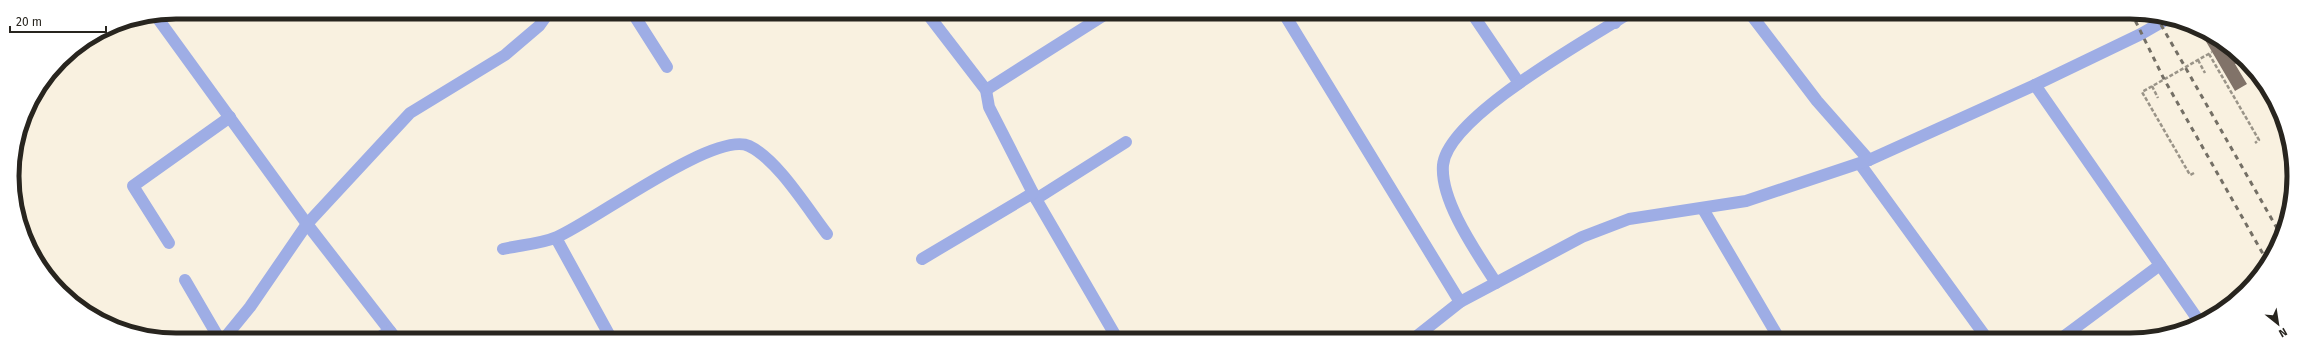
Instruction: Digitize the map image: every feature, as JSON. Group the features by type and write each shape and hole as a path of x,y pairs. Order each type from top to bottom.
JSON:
{"street":[{"path":"228,333 250,307 307,224 410,113 505,55 539,26 544,19"},
{"path":"636,19 667,67"},
{"path":"931,19 986,90 989,106 1034,196 1114,333"},
{"path":"986,90 1098,19"},
{"path":"1286,19 1460,302"},
{"path":"1476,19 1519,84"},
{"path":"1612,19 1615,23"},
{"path":"1496,283 1462,227 1446,190 1443,165 1450,146 1463,128 1480,112 1519,84 1621,19"},
{"path":"1754,19 1864,162 1983,333"},
{"path":"159,20 307,224 392,333"},
{"path":"1421,333 1460,302 1582,237 1629,219 1703,209 1746,201 1864,162 2035,85 2141,34 2162,22"},
{"path":"2035,85 2197,318"},
{"path":"168,243 132,186 230,117"},
{"path":"922,259 1126,142"},
{"path":"503,248 556,238 694,158 725,146 747,145 768,158 827,234"},
{"path":"1703,209 1776,333"},
{"path":"556,238 608,333"},
{"path":"2070,333 2160,265"},
{"path":"185,280 218,333"}],"path":[{"path":"2194,173 2190,175 2142,92 2210,53 2259,140 2255,143"},
{"path":"2198,60 2205,73"},
{"path":"2152,86 2158,98"}],"building":[{"path":"2204,38 2226,51 2238,62 2235,64 2247,84 2235,91"}],"railway":[{"path":"2134,19 2164,79 2265,257"},
{"path":"2159,22 2278,229"}]}
